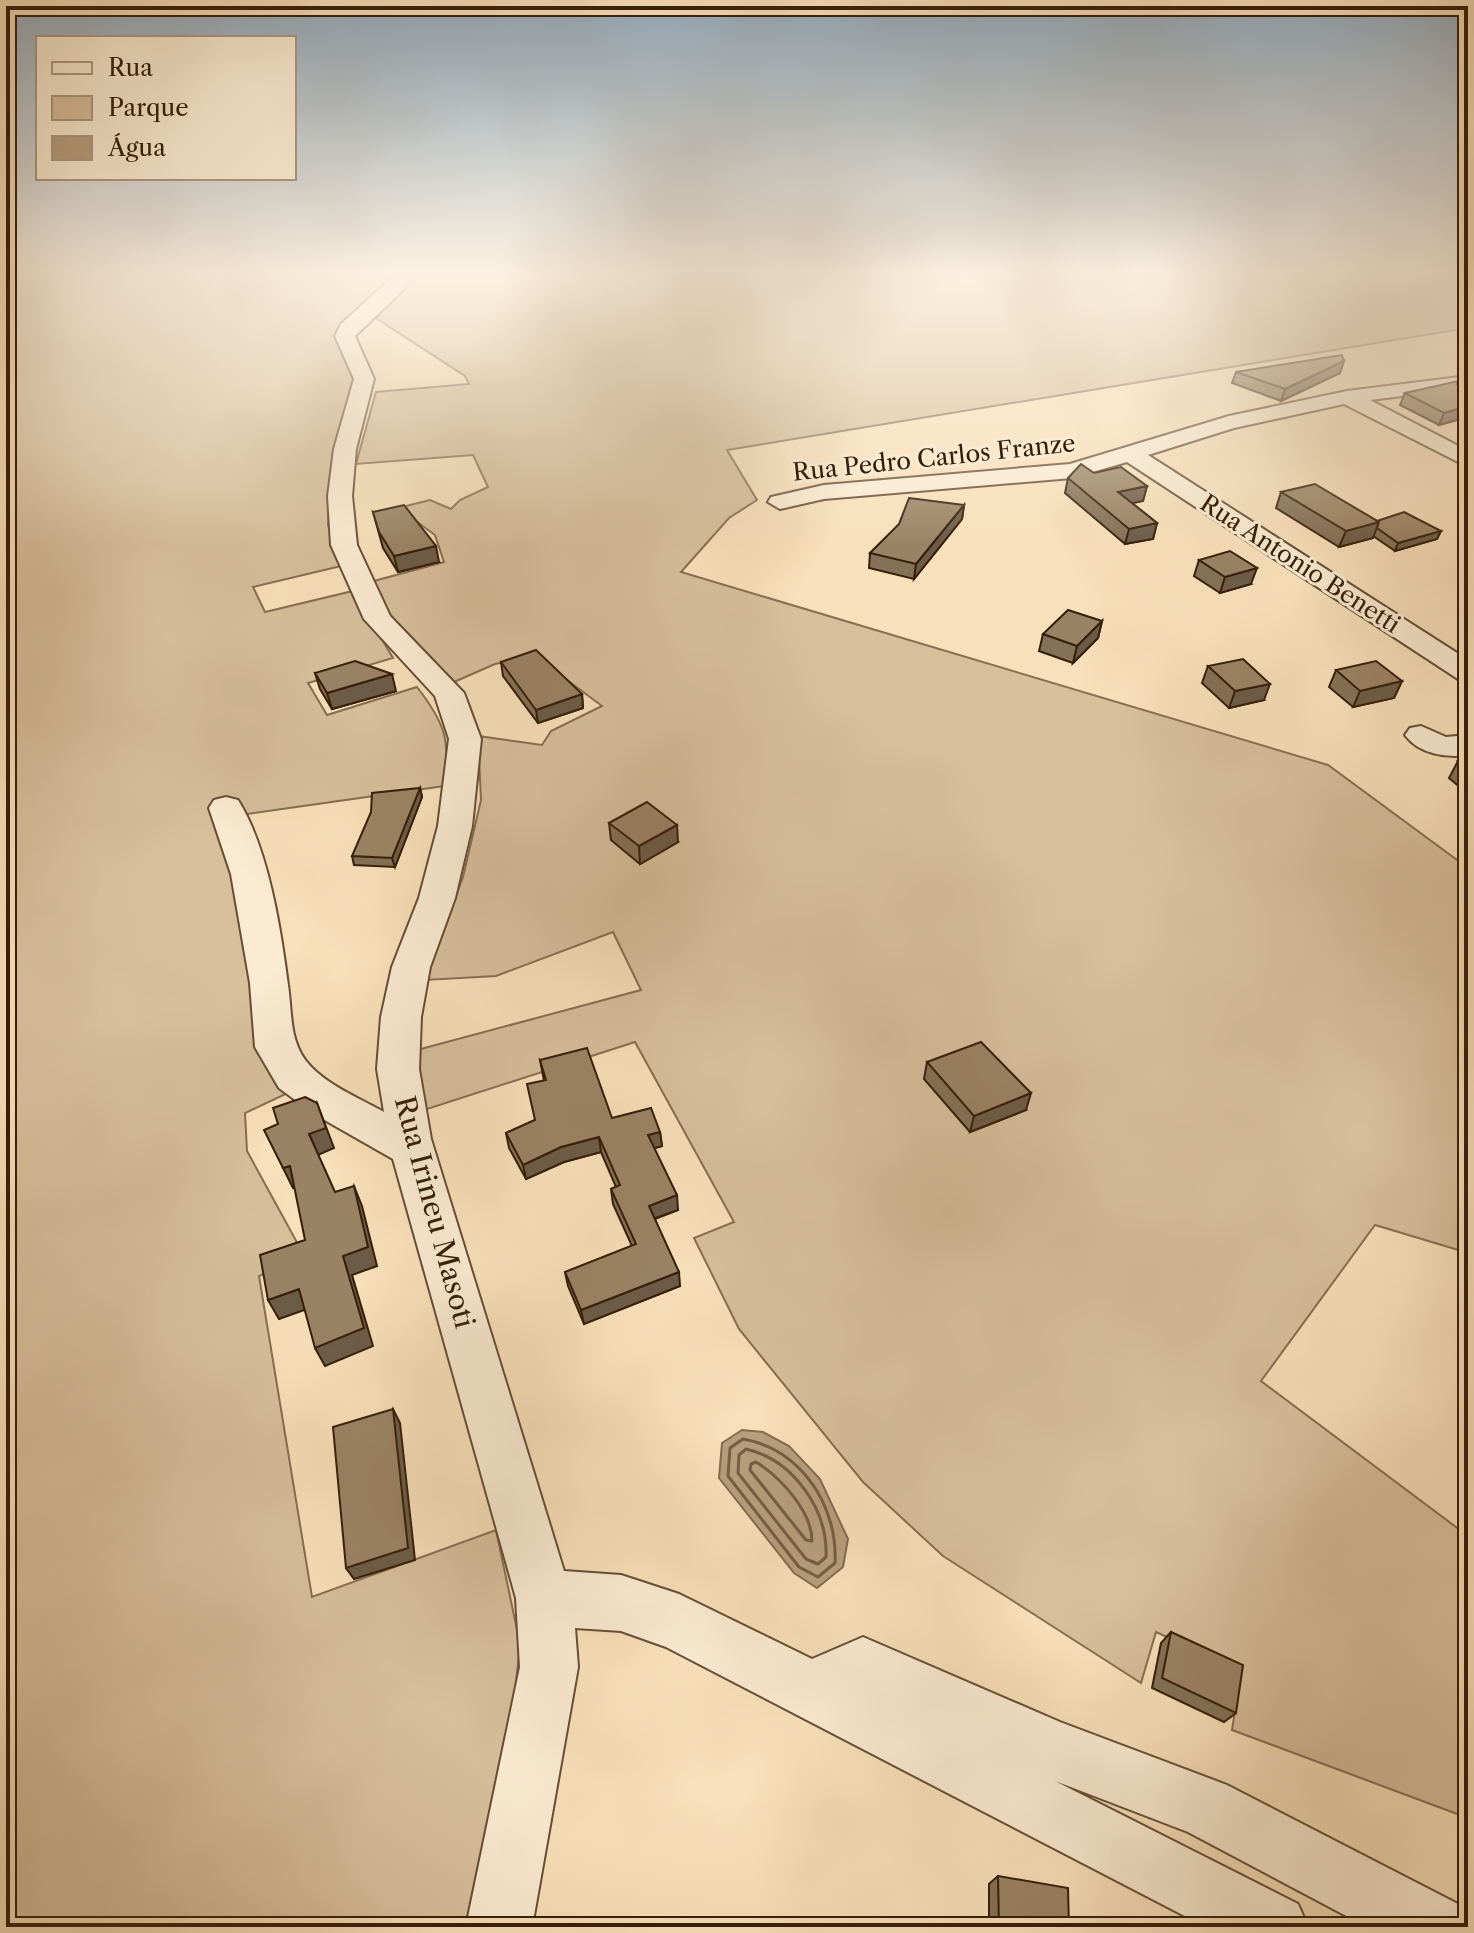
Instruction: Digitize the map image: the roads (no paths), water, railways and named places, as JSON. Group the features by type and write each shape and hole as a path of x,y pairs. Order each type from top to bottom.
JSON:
{"street":[{"name":"Rua Irineu Masoti","path":"357,364 364,379 345,449 340,496 344,545 378,619 449,693 465,739 455,826 437,898 411,967 401,1017 398,1069 413,1149 544,1598 549,1667 499,1927"},
{"name":"Rua Pedro Carlos Franze","path":"780,502 824,492 1042,476 1132,455 1229,423 1347,397 1468,382"},
{"path":"1347,397 1468,460"},
{"name":"Rua Antonio Benetti","path":"1132,455 1468,673"},
{"path":"1468,722 1421,735 1430,743 1468,745"},
{"path":"226,808 249,874 269,983 275,1047 294,1076 329,1102 413,1149"},
{"path":"544,1598 621,1603 664,1618 1275,1927"},
{"path":"811,1690 863,1666 1053,1750 1205,1807 1435,1927"}],"water":[{"path":"742,1430 763,1432 789,1446 820,1479 848,1539 843,1567 817,1588 794,1573 719,1478 722,1443"}]}
